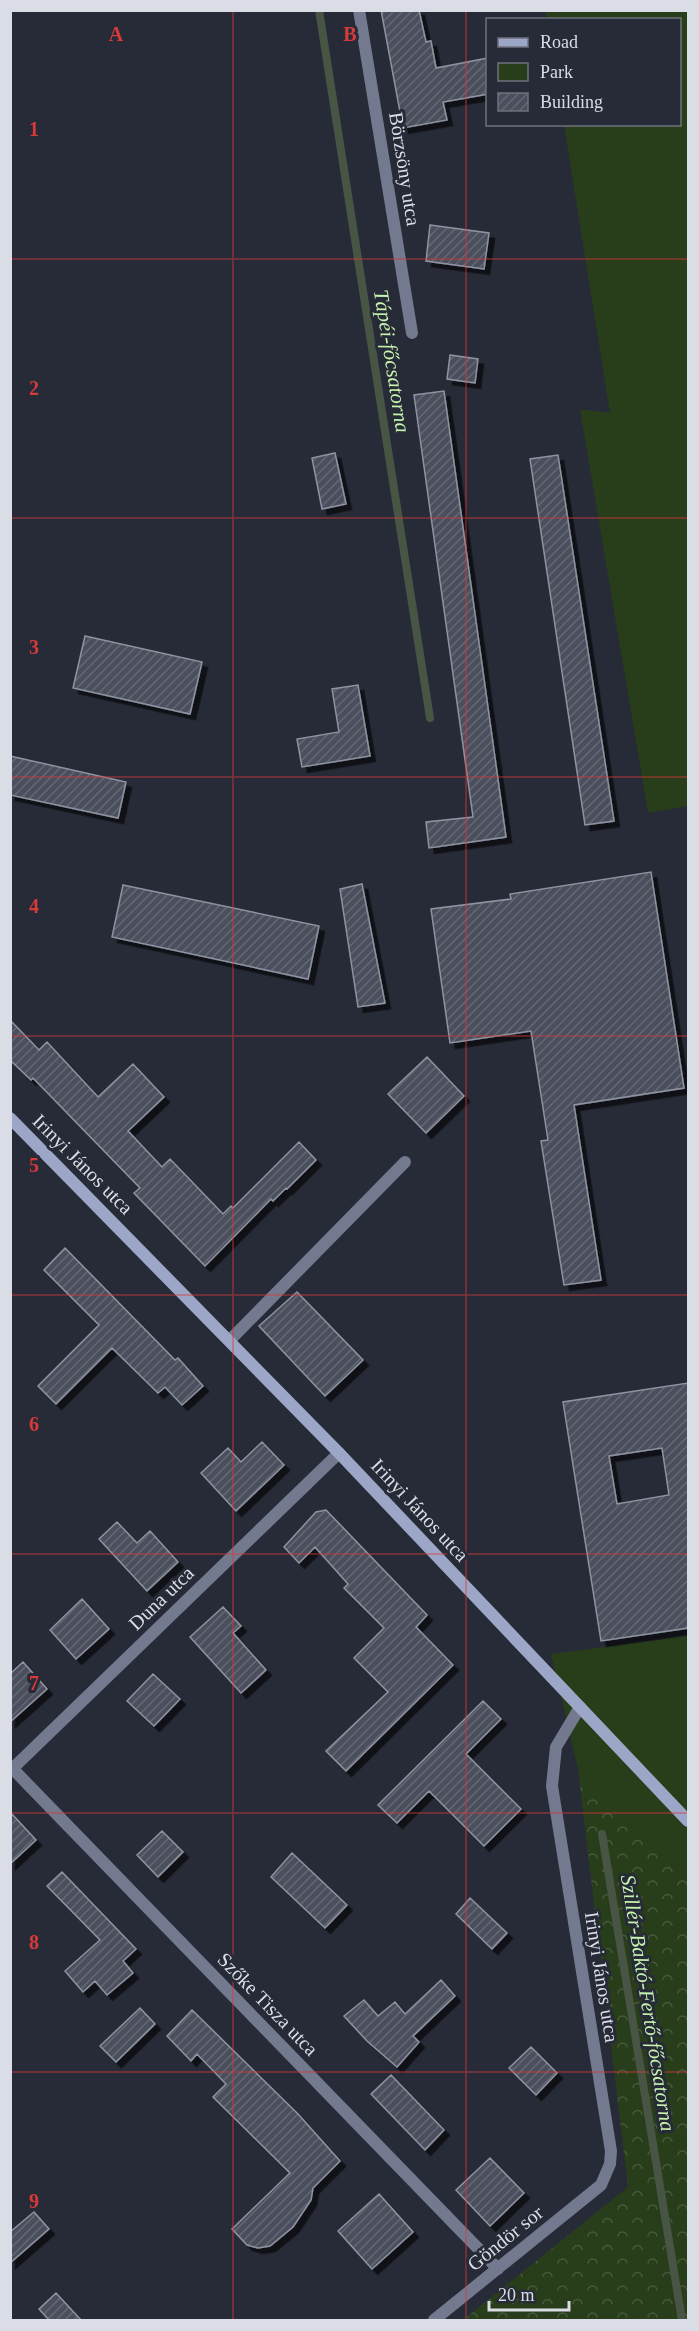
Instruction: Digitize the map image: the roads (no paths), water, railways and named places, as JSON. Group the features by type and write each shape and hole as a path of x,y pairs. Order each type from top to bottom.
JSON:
{"main road":[{"name":"Irinyi János utca","path":"10,1118 339,1453 688,1821"}],"street":[{"name":"Börzsöny utca","path":"359,10 412,333"},
{"path":"230,1340 405,1162"},
{"name":"Duna utca","path":"11,1768 339,1453"},
{"name":"Irinyi János utca","path":"580,1707 556,1747 552,1786 611,2151 610,2164 601,2185"},
{"name":"Szőke Tisza utca","path":"11,1768 498,2268"},
{"name":"Göndör sor","path":"434,2320 601,2185"}],"waterway":[{"name":"Tápéi-főcsatorna","path":"319,10 430,718"},
{"name":"Szillér-Baktó-Fertő-főcsatorna","path":"602,1834 682,2320"}]}
